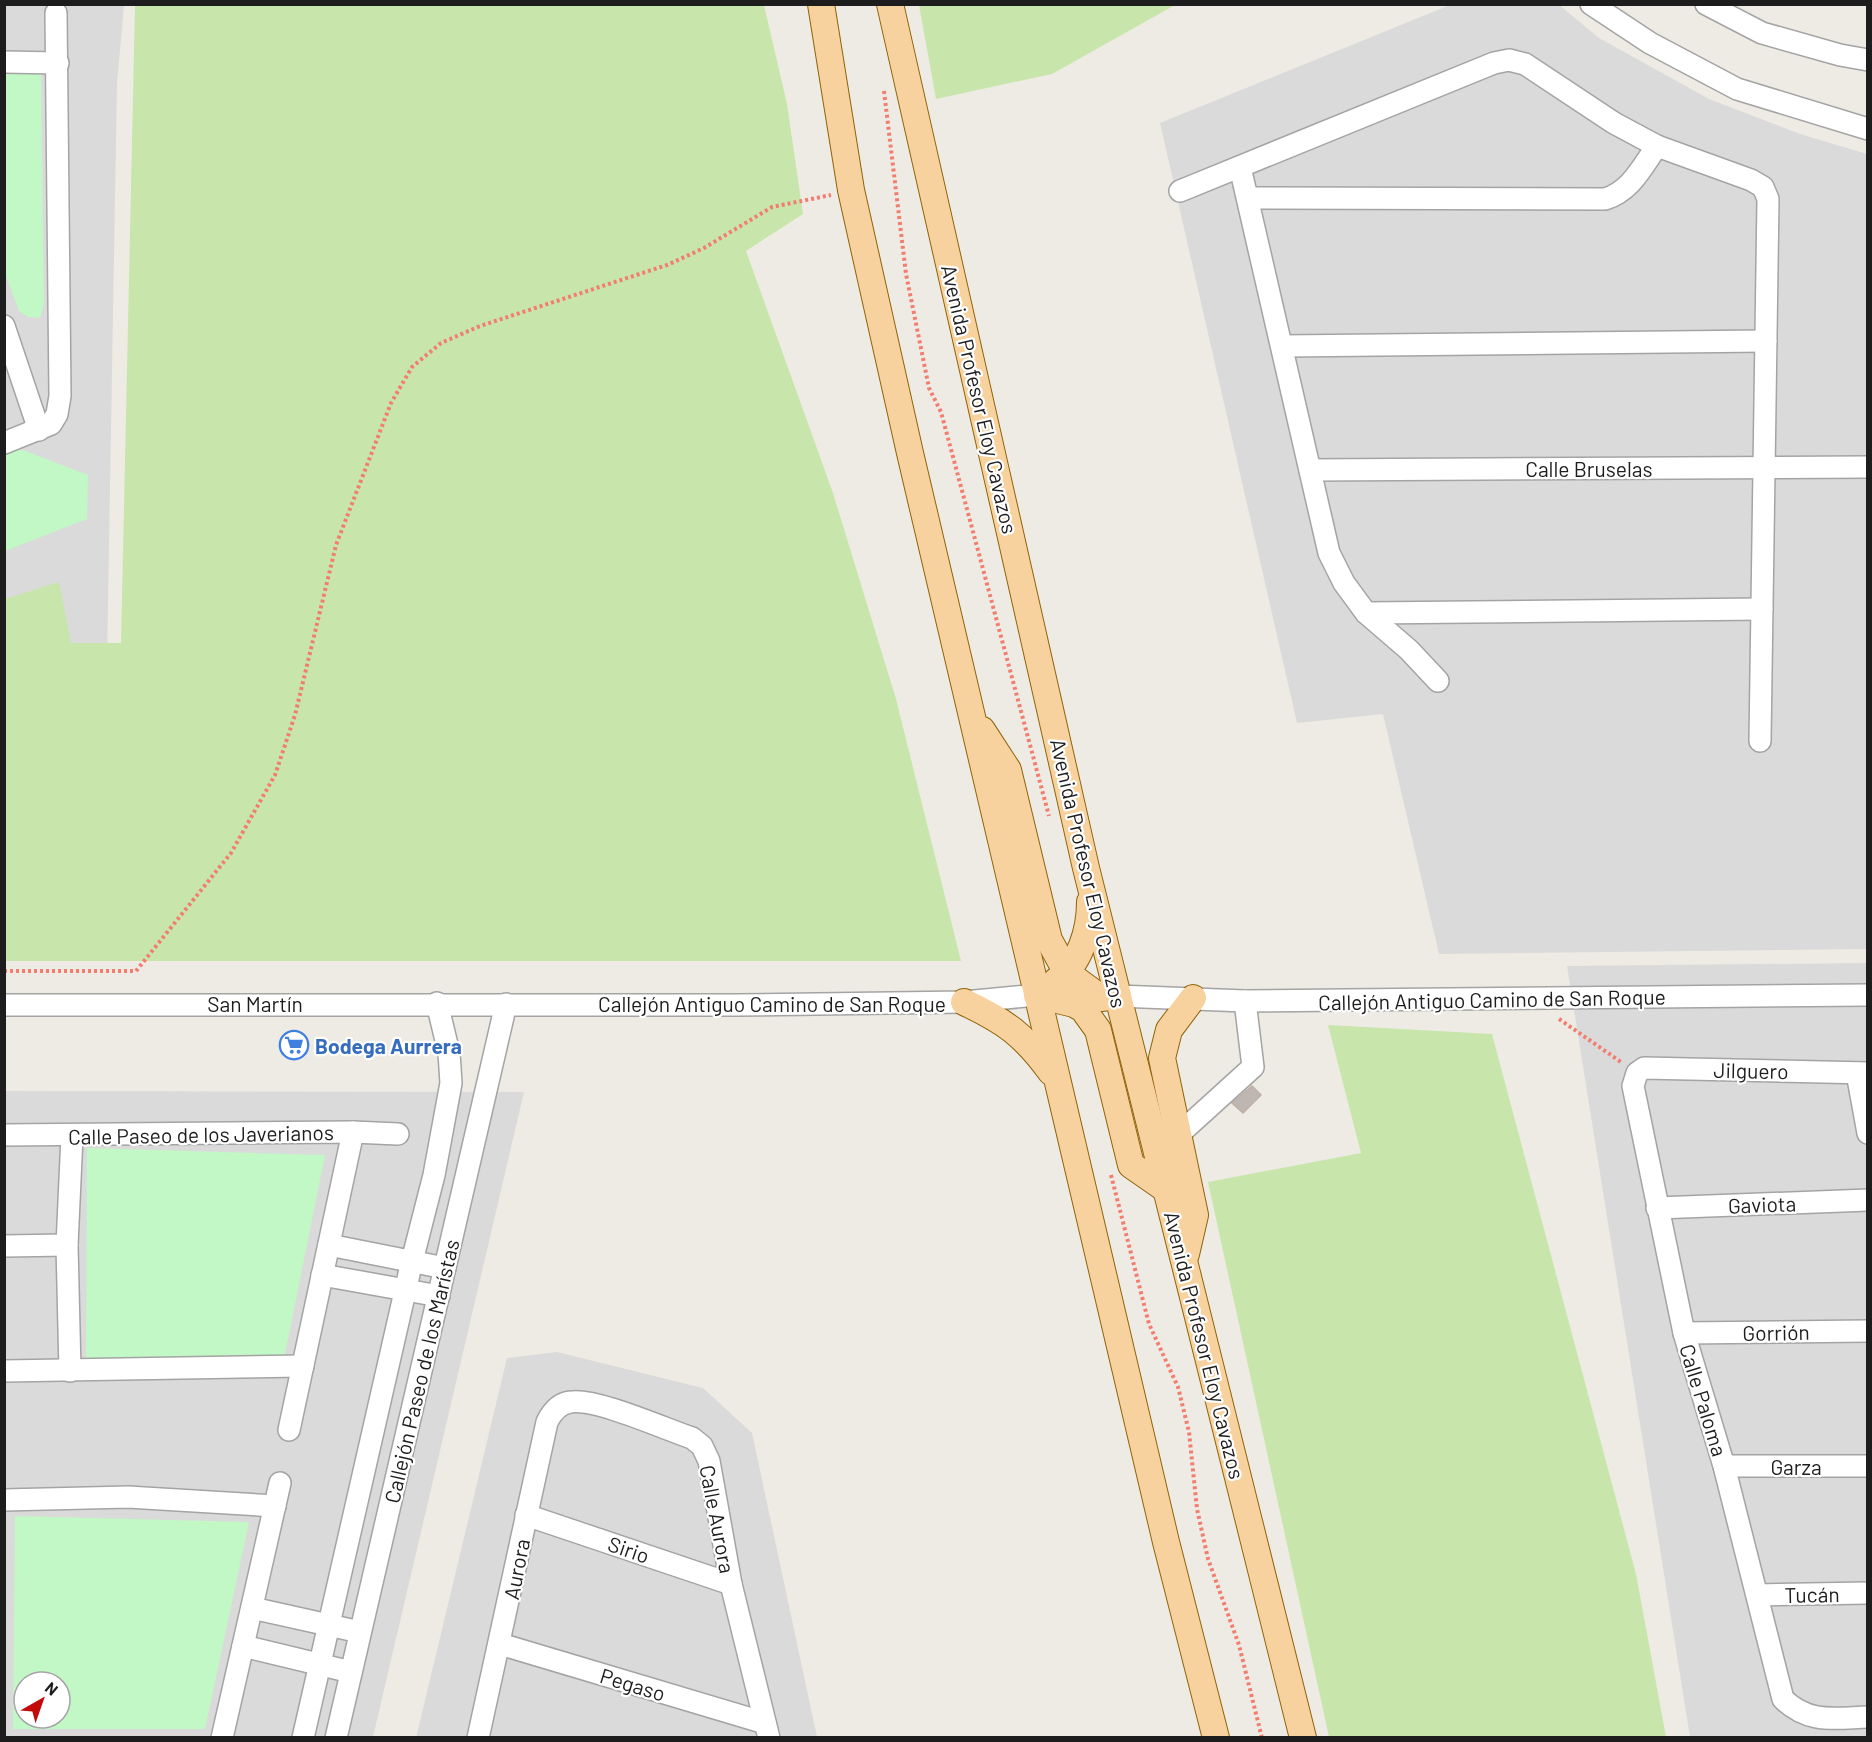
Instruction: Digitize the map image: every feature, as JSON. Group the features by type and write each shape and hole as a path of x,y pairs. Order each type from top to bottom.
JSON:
{"main road":[{"path":"821,4 851,190 1166,1542 1216,1737"},
{"name":"Avenida Profesor Eloy Cavazos","path":"890,4 1090,893 1185,1260 1303,1737"},
{"path":"972,715 1008,770 1049,940 1067,973 1101,998 1118,996"},
{"path":"1043,913 1056,924 1077,922 1090,893"},
{"path":"1037,995 1067,973 1077,957 1090,921 1090,893"},
{"path":"1037,995 1074,1004 1083,1010 1098,1030 1131,1165 1167,1190"},
{"path":"1185,1260 1195,1215 1162,1058 1169,1030 1193,998"},
{"path":"964,1002 1002,1020 1033,1048 1058,1081"}],"street":[{"path":"1591,4 1650,43 1737,89 1868,129"},
{"path":"1706,4 1762,33 1840,55 1868,60"},
{"path":"47,425 60,383 56,13"},
{"path":"1180,191 1494,63 1509,60 1525,64 1614,123 1657,146 1751,180 1763,188 1768,199 1760,741"},
{"path":"4,62 58,63"},
{"path":"1248,198 1605,199 1619,194 1629,185 1657,146"},
{"path":"1240,167 1329,553 1344,583 1366,613 1409,650 1438,681"},
{"path":"4,326 47,425"},
{"path":"1282,346 1766,341"},
{"path":"4,443 47,425"},
{"name":"Calle Bruselas","path":"1310,470 1868,467"},
{"path":"1366,613 1762,609"},
{"name":"Callejón Antiguo Camino de San Roque","path":"506,1004 964,1002 1037,995"},
{"name":"Callejón Antiguo Camino de San Roque","path":"1118,996 1245,1001 1868,995"},
{"path":"1178,1135 1253,1067 1245,1001"},
{"name":"Callejón Paseo de los Marístas","path":"303,1737 412,1261 434,1175 452,1083 449,1053 437,1003"},
{"name":"San Martín","path":"4,1005 506,1004"},
{"name":"Callejón Paseo de los Marístas","path":"336,1737 506,1004"},
{"name":"Jilguero","path":"1640,1070 1862,1073"},
{"name":"Calle Paloma","path":"1640,1070 1633,1086 1684,1333 1724,1466 1783,1699 1793,1708 1813,1718 1868,1717"},
{"path":"1862,1073 1868,1133"},
{"path":"289,1430 353,1132"},
{"name":"Calle Paseo de los Javerianos","path":"4,1135 353,1132 398,1134"},
{"path":"70,1371 67,1245 72,1136"},
{"name":"Gaviota","path":"1657,1208 1868,1200"},
{"path":"4,1246 67,1245"},
{"path":"329,1245 445,1269"},
{"path":"322,1275 439,1296"},
{"name":"Gorrión","path":"1684,1333 1868,1331"},
{"path":"4,1371 303,1366"},
{"name":"Calle Aurora","path":"562,1405 585,1401 692,1438 702,1446 709,1461 731,1584 767,1730"},
{"name":"Aurora","path":"478,1737 547,1422 553,1411 562,1405"},
{"name":"Garza","path":"1724,1466 1868,1466"},
{"path":"222,1737 280,1483"},
{"path":"4,1500 128,1497 275,1506"},
{"name":"Sirio","path":"526,1515 731,1584"},
{"name":"Tucán","path":"1757,1595 1868,1593"},
{"path":"252,1608 360,1632"},
{"name":"Pegaso","path":"500,1644 767,1730"},
{"path":"243,1646 320,1662 351,1672"}],"path":[{"path":"884,87 902,250 929,388 941,412 1050,822"},
{"path":"4,971 136,971 231,853 275,775 295,715 336,545 391,403 412,368 441,343 480,326 667,266 704,248 772,207 851,190"},
{"path":"1528,998 1640,1070"},
{"path":"1109,1169 1149,1324 1178,1387 1189,1432 1197,1509 1208,1559 1239,1645 1262,1737"}],"shaded area":[{"path":"1558,4 1599,38 1709,99 1800,134 1867,154 1867,949 1439,954 1383,714 1297,723 1160,123 1450,5"},
{"path":"5,5 124,5 117,83 102,950 5,950"},
{"path":"1867,963 1867,1737 1690,1737 1567,966"},
{"path":"5,1091 524,1092 373,1737 5,1738"},
{"path":"557,1352 703,1388 752,1433 817,1737 416,1738 507,1358"}],"green space":[{"path":"919,4 1175,5 1052,74 936,99"},
{"path":"135,5 764,5 787,104 803,214 746,251 833,493 896,699 961,961 5,961 5,599 59,582 71,643 121,643"},
{"path":"5,74 41,74 44,304 40,318 28,317 19,311 5,273"},
{"path":"20,449 88,475 87,519 5,551 5,455"},
{"path":"1328,1025 1492,1034 1636,1574 1666,1737 1329,1737 1208,1182 1361,1153"},
{"path":"87,1148 325,1155 284,1359 86,1358"},
{"path":"15,1516 249,1522 205,1729 72,1729 72,1670 14,1670"}],"building":[{"path":"1252,1086 1261,1095 1243,1113 1232,1103"}],"place":[{"name":"Bodega Aurrera","path":"294,1045"}]}
